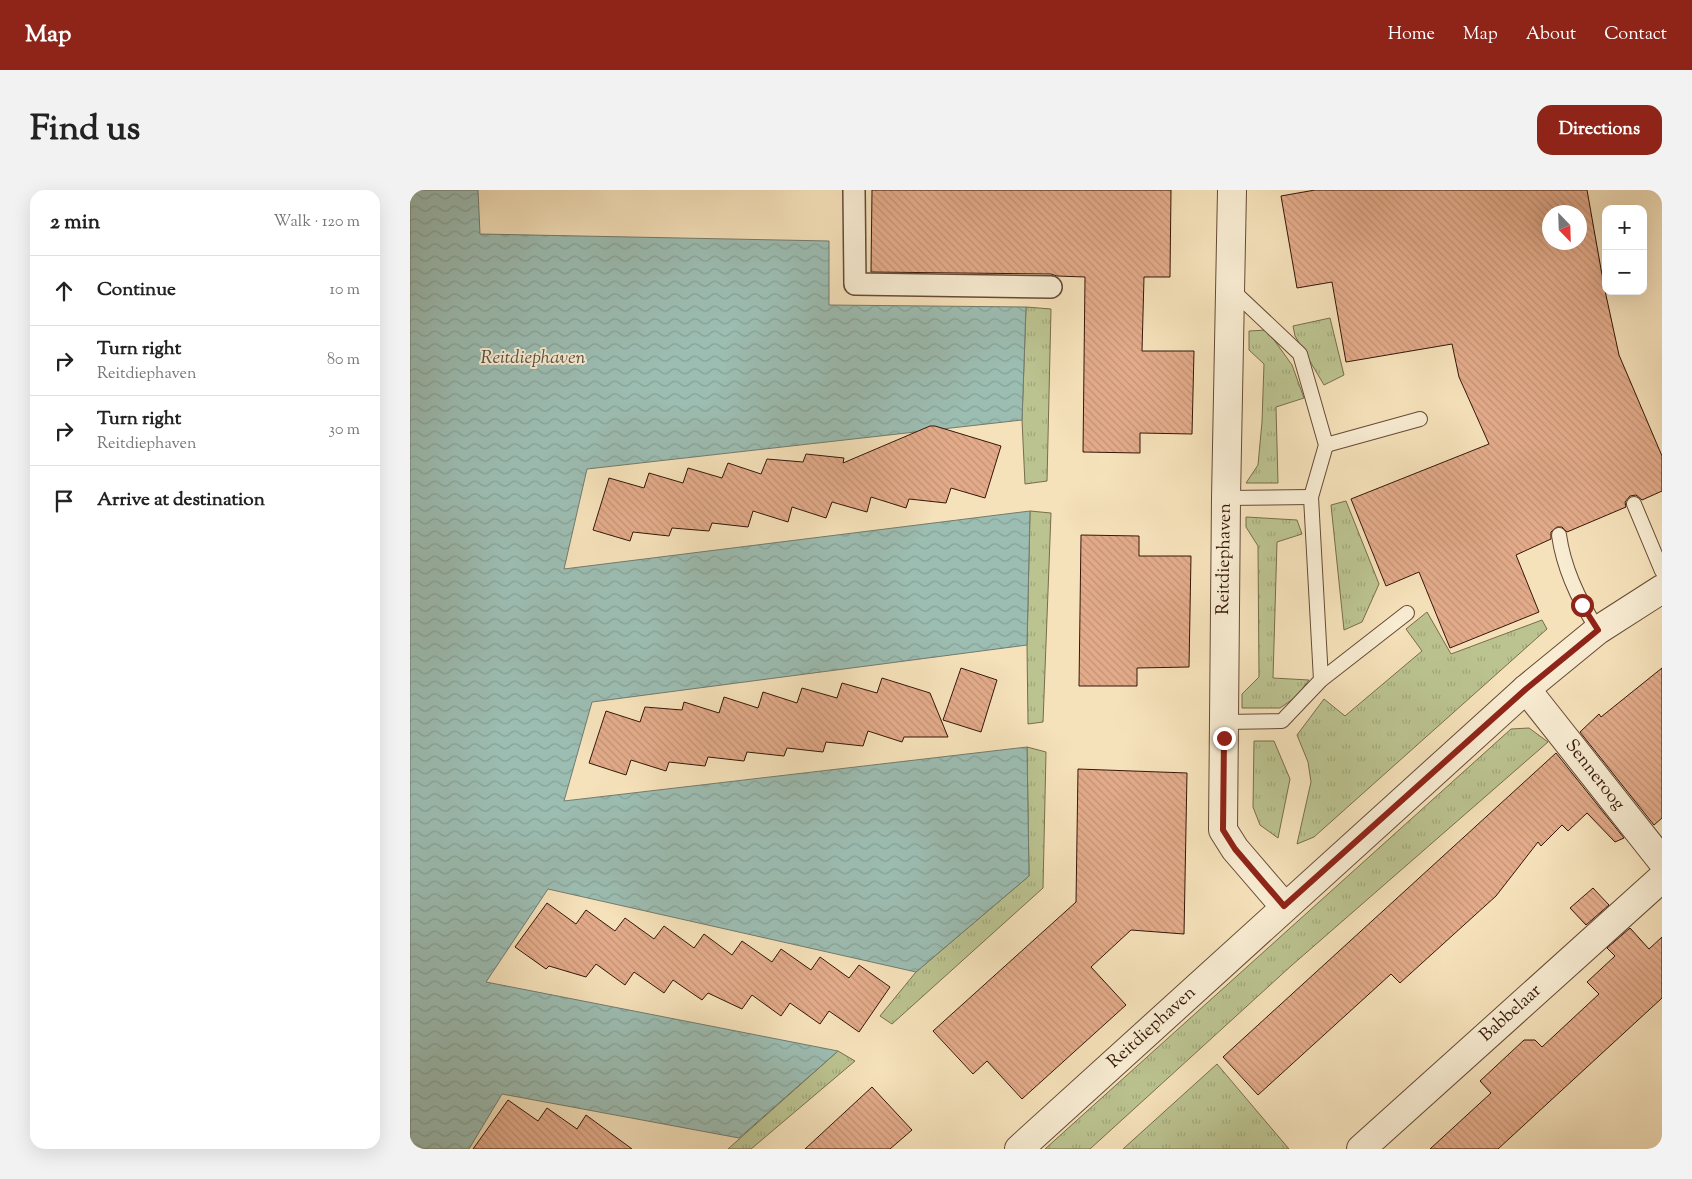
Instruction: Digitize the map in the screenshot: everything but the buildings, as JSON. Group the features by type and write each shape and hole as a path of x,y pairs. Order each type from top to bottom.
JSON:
{"street":[{"path":"854,190 855,284 1051,287"},
{"name":"Reitdiephaven","path":"1232,190 1226,498 1223,830 1235,849 1284,906"},
{"name":"Reitdiephaven","path":"1019,1149 1284,906 1526,689 1598,630 1662,588"},
{"name":"Senneroog","path":"1526,689 1662,861"},
{"name":"Babbelaar","path":"1361,1149 1662,878"}],"lane":[{"path":"1230,288 1300,354 1326,445 1311,497 1321,680"},
{"path":"1326,445 1420,419"},
{"path":"1226,498 1311,497"},
{"path":"1634,504 1662,571"},
{"path":"1559,536 1562,555 1582,605 1598,630"},
{"path":"1224,722 1282,720 1321,680 1407,613"}],"green space":[{"path":"1026,307 1051,309 1047,481 1025,484 1022,420"},
{"path":"1330,318 1344,375 1324,385 1295,336 1293,326"},
{"path":"1267,330 1292,365 1304,398 1276,407 1278,483 1246,483 1258,465 1264,364 1249,350 1249,331"},
{"path":"1346,501 1379,584 1362,622 1344,630 1331,505"},
{"path":"1030,511 1051,513 1043,722 1028,724 1027,645"},
{"path":"1246,517 1297,520 1302,534 1277,542 1273,678 1309,680 1296,697 1280,708 1242,708 1242,694 1259,677 1258,546 1246,527"},
{"path":"1427,612 1451,654 1542,620 1547,629 1314,837 1297,844 1311,782 1308,762 1297,735 1324,699 1345,716 1422,651 1406,629"},
{"path":"1529,728 1548,742 1291,966 1090,1149 1045,1149 1511,729"},
{"path":"1254,741 1274,741 1290,779 1278,838 1260,825 1253,807"},
{"path":"1027,747 1046,752 1043,888 892,1024 880,1016 916,972 1029,876"},
{"path":"838,1051 855,1061 751,1149 728,1149"},
{"path":"1217,1064 1289,1149 1123,1149"}],"water":[{"name":"Reitdiephaven","path":"410,190 478,190 480,234 829,241 829,305 1026,307 1022,420 587,469 564,569 1030,511 1027,645 592,702 564,801 1027,747 1029,876 916,972 548,889 486,982 838,1051 739,1138 502,1094 469,1149 410,1149"}],"route":[{"path":"1224,738 1223,830 1235,849 1284,906 1526,689 1598,630 1582,605"}]}
